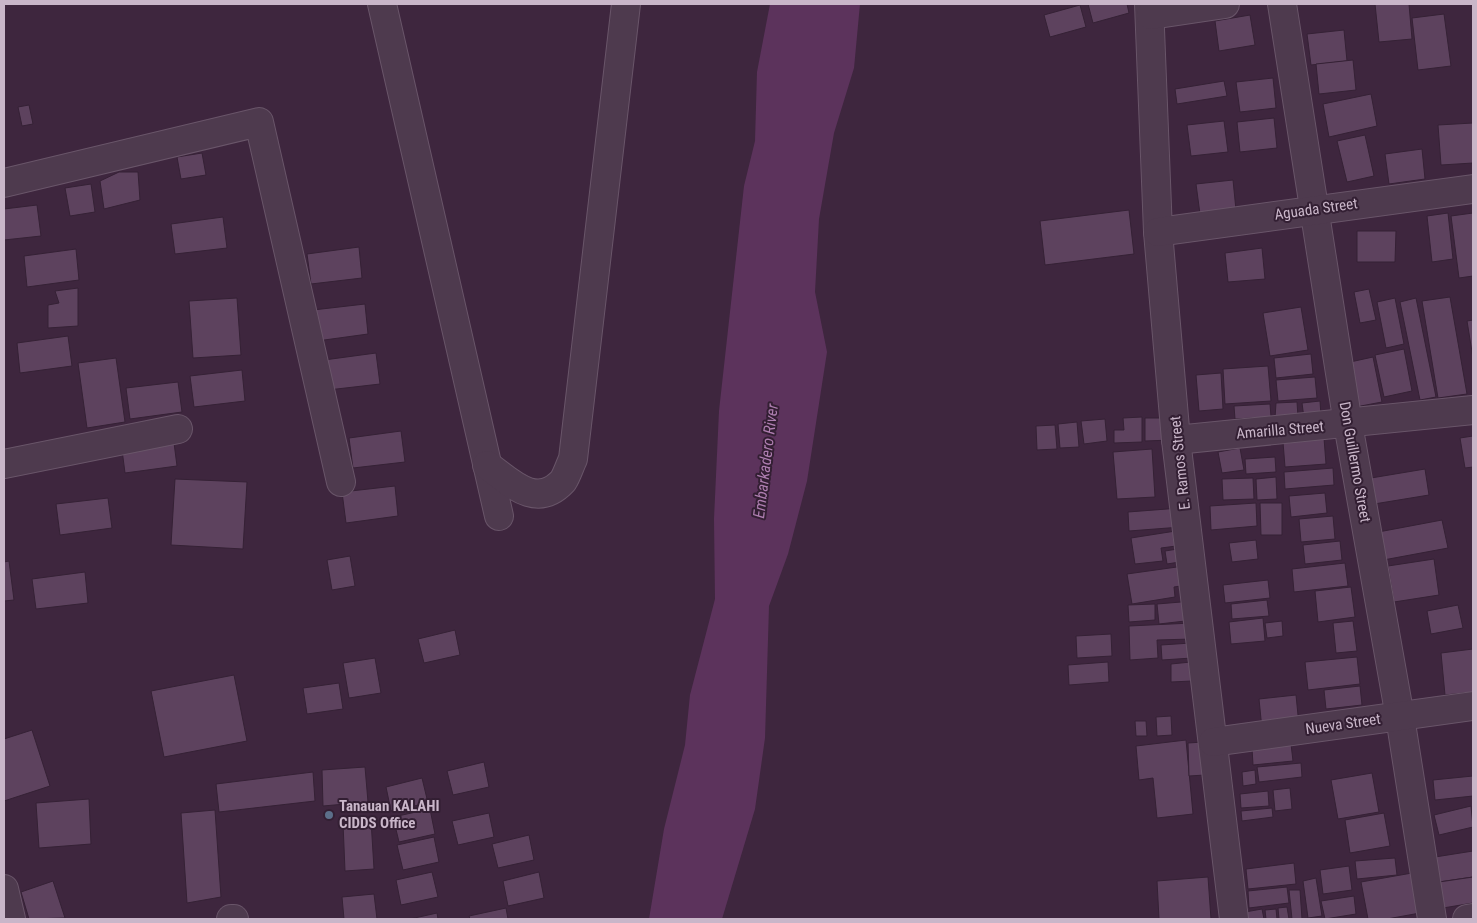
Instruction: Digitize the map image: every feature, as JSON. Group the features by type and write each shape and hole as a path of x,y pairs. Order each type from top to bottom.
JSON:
{"street":[{"path":"382,4 499,516"},
{"path":"488,465 524,492 543,493 563,480 573,459 626,4"},
{"path":"1150,10 1225,4"},
{"name":"Don Guillermo Street","path":"1282,4 1348,424 1400,717 1432,919"},
{"name":"E. Ramos Street","path":"1150,10 1158,232 1176,440 1234,919"},
{"path":"4,183 259,122 341,482"},
{"name":"Aguada Street","path":"1158,232 1314,209 1473,189"},
{"name":"Amarilla Street","path":"1176,440 1473,410"},
{"path":"4,464 178,429"},
{"name":"Nueva Street","path":"1213,742 1473,706"},
{"path":"4,889 11,919"},
{"path":"1467,919 1473,918"}],"water":[{"name":"Embarkadero River","path":"770,4 860,4 854,68 834,133 819,219 815,292 827,352 807,481 788,554 769,606 765,738 755,809 722,919 649,919 664,829 685,745 690,695 715,599 714,519 719,411 744,186 755,141 757,72"}],"building":[{"path":"1088,4 1127,4 1129,13 1093,23"},
{"path":"1375,4 1409,4 1412,39 1379,42"},
{"path":"1080,5 1086,27 1050,37 1044,15"},
{"path":"1444,14 1451,66 1418,70 1412,18"},
{"path":"1250,15 1255,45 1219,51 1215,21"},
{"path":"1344,30 1347,61 1311,65 1307,34"},
{"path":"1353,60 1356,90 1319,94 1316,64"},
{"path":"1273,78 1276,108 1240,112 1236,82"},
{"path":"1224,81 1227,96 1177,104 1175,89"},
{"path":"1371,94 1377,126 1329,137 1323,104"},
{"path":"29,105 33,124 22,126 18,107"},
{"path":"1274,118 1277,148 1240,152 1237,122"},
{"path":"1224,121 1228,152 1191,156 1187,125"},
{"path":"1473,123 1473,163 1441,165 1438,125"},
{"path":"1365,135 1374,176 1347,182 1337,141"},
{"path":"1422,149 1425,179 1389,184 1385,154"},
{"path":"202,153 206,175 181,179 177,157"},
{"path":"119,172 138,172 140,200 104,209 100,181"},
{"path":"1233,180 1236,210 1200,214 1196,184"},
{"path":"91,184 95,212 70,216 65,188"},
{"path":"37,205 41,236 4,240 4,209"},
{"path":"1129,210 1134,254 1045,265 1040,221"},
{"path":"1448,213 1453,259 1432,262 1427,216"},
{"path":"1473,213 1473,276 1459,278 1451,216"},
{"path":"223,217 227,248 175,254 171,224"},
{"path":"1357,231 1396,231 1395,262 1357,262"},
{"path":"359,247 362,278 311,284 307,254"},
{"path":"1262,248 1265,279 1228,282 1225,253"},
{"path":"76,249 79,280 27,287 24,256"},
{"path":"78,288 78,326 48,328 48,305 59,303 55,291"},
{"path":"1369,289 1376,320 1360,323 1354,292"},
{"path":"1450,297 1467,394 1438,398 1422,301"},
{"path":"237,298 241,355 193,358 189,301"},
{"path":"1395,298 1404,344 1386,348 1377,302"},
{"path":"1416,298 1436,397 1420,400 1400,302"},
{"path":"365,304 368,334 317,341 313,310"},
{"path":"1301,307 1308,350 1270,356 1263,313"},
{"path":"1473,320 1473,358 1467,321"},
{"path":"68,336 72,366 20,373 17,343"},
{"path":"1404,349 1412,391 1384,397 1375,355"},
{"path":"376,353 380,384 328,390 324,360"},
{"path":"1311,354 1313,374 1276,378 1274,358"},
{"path":"1373,357 1382,402 1350,408 1341,364"},
{"path":"116,358 125,422 87,428 78,363"},
{"path":"1268,366 1271,401 1225,404 1223,369"},
{"path":"242,370 245,401 194,407 190,376"},
{"path":"1221,373 1223,409 1199,411 1196,375"},
{"path":"1315,377 1317,398 1278,401 1276,380"},
{"path":"178,382 182,412 130,419 126,388"},
{"path":"1320,401 1321,416 1304,418 1302,403"},
{"path":"1297,402 1298,417 1275,418 1276,403"},
{"path":"1270,404 1271,417 1235,419 1234,406"},
{"path":"1142,417 1142,442 1114,443 1114,430 1124,430 1123,418"},
{"path":"1145,418 1171,418 1171,440 1145,441"},
{"path":"1105,419 1107,441 1084,444 1081,421"},
{"path":"1077,422 1079,447 1060,448 1058,424"},
{"path":"1055,425 1057,449 1037,450 1036,426"},
{"path":"401,431 405,462 353,468 349,438"},
{"path":"173,435 177,466 125,473 121,442"},
{"path":"1473,436 1473,467 1465,468 1460,438"},
{"path":"1324,438 1326,464 1285,467 1283,442"},
{"path":"1240,448 1244,470 1222,473 1218,452"},
{"path":"1152,449 1155,497 1117,499 1113,452"},
{"path":"1275,457 1276,472 1246,474 1245,459"},
{"path":"1333,468 1334,485 1285,489 1284,472"},
{"path":"1425,469 1429,495 1368,505 1365,479"},
{"path":"1276,477 1277,499 1257,500 1256,479"},
{"path":"1253,478 1254,499 1223,500 1222,479"},
{"path":"175,479 247,482 243,549 171,545"},
{"path":"395,486 398,516 346,523 342,492"},
{"path":"1325,493 1327,513 1291,517 1289,496"},
{"path":"108,498 112,528 60,535 56,504"},
{"path":"1256,503 1257,526 1211,530 1210,506"},
{"path":"1260,503 1282,503 1282,535 1261,535"},
{"path":"1180,508 1181,527 1129,531 1128,512"},
{"path":"1333,516 1335,539 1301,542 1299,519"},
{"path":"1442,520 1448,548 1378,561 1373,533"},
{"path":"1182,530 1184,545 1161,548 1163,561 1135,564 1131,538"},
{"path":"1256,540 1258,559 1232,562 1229,543"},
{"path":"1340,541 1342,560 1305,564 1303,545"},
{"path":"1184,548 1186,561 1167,564 1165,551"},
{"path":"350,556 355,586 332,590 327,560"},
{"path":"1434,559 1439,595 1394,602 1388,566"},
{"path":"9,561 14,600 4,601 4,562"},
{"path":"1345,563 1348,586 1294,592 1292,569"},
{"path":"1184,566 1187,585 1174,587 1175,597 1132,604 1127,574"},
{"path":"85,572 88,603 36,609 32,579"},
{"path":"1268,580 1270,598 1225,603 1223,585"},
{"path":"1351,587 1355,617 1318,622 1315,591"},
{"path":"1267,600 1269,616 1232,619 1231,604"},
{"path":"1193,601 1194,620 1159,624 1157,604"},
{"path":"1155,604 1155,620 1129,622 1128,605"},
{"path":"1458,605 1463,628 1431,634 1427,611"},
{"path":"1263,618 1265,641 1231,644 1229,622"},
{"path":"1282,621 1283,636 1267,638 1265,623"},
{"path":"1353,621 1357,651 1336,653 1333,623"},
{"path":"1192,623 1192,639 1157,640 1158,658 1130,660 1129,626"},
{"path":"455,630 460,655 424,663 418,639"},
{"path":"1111,634 1112,656 1077,658 1076,636"},
{"path":"1191,643 1192,658 1162,660 1161,645"},
{"path":"1473,649 1473,692 1445,695 1441,653"},
{"path":"1357,657 1360,684 1308,690 1305,662"},
{"path":"375,658 381,693 349,698 343,663"},
{"path":"1108,662 1109,682 1069,685 1068,665"},
{"path":"1191,662 1192,681 1171,682 1171,664"},
{"path":"234,675 247,741 164,757 151,691"},
{"path":"339,683 343,709 307,714 303,688"},
{"path":"1360,686 1362,705 1326,709 1324,690"},
{"path":"1296,695 1299,725 1262,729 1259,699"},
{"path":"1171,716 1172,735 1157,736 1156,717"},
{"path":"1135,721 1146,721 1147,736 1136,736"},
{"path":"32,730 50,786 4,801 4,739"},
{"path":"1186,740 1193,814 1157,818 1153,778 1139,780 1136,746"},
{"path":"1203,742 1205,775 1189,776 1188,743"},
{"path":"1291,744 1293,761 1253,765 1252,748"},
{"path":"484,762 489,787 453,795 447,771"},
{"path":"1301,763 1302,777 1259,782 1257,767"},
{"path":"365,767 368,802 323,806 322,770"},
{"path":"1255,770 1256,784 1243,786 1242,772"},
{"path":"313,772 315,801 219,812 216,784"},
{"path":"1372,773 1379,812 1338,819 1331,780"},
{"path":"1473,776 1473,796 1435,800 1433,780"},
{"path":"422,778 428,803 391,811 386,787"},
{"path":"1290,788 1292,809 1275,811 1273,790"},
{"path":"1268,791 1269,806 1241,808 1240,794"},
{"path":"89,799 91,844 39,848 36,803"},
{"path":"1471,806 1473,827 1439,835 1434,815"},
{"path":"1272,808 1273,817 1242,821 1241,811"},
{"path":"430,809 435,834 399,842 393,817"},
{"path":"215,810 221,897 187,903 181,813"},
{"path":"489,813 494,837 458,845 452,821"},
{"path":"1384,813 1390,846 1350,853 1345,820"},
{"path":"371,820 374,869 345,871 343,823"},
{"path":"529,835 534,860 498,868 492,844"},
{"path":"434,837 439,862 403,870 397,845"},
{"path":"1473,851 1473,877 1439,882 1435,857"},
{"path":"1395,858 1397,875 1357,879 1355,861"},
{"path":"1294,863 1296,884 1248,889 1246,869"},
{"path":"1349,866 1352,890 1323,894 1320,870"},
{"path":"432,872 438,897 401,905 396,880"},
{"path":"539,872 544,898 508,906 503,881"},
{"path":"1412,873 1420,913 1387,919 1368,919 1361,882"},
{"path":"1208,877 1211,919 1159,919 1157,881"},
{"path":"1473,877 1473,903 1443,908 1439,882"},
{"path":"1316,878 1322,916 1308,918 1303,881"},
{"path":"53,881 65,918 29,919 21,892"},
{"path":"1287,887 1289,903 1249,908 1248,891"},
{"path":"1289,890 1300,890 1302,919 1292,919"},
{"path":"374,894 377,919 344,919 342,897"},
{"path":"1354,896 1356,914 1325,919 1321,901"},
{"path":"1287,907 1289,919 1279,919 1278,908"},
{"path":"506,908 508,919 470,919 469,916"},
{"path":"1262,909 1264,919 1246,919 1245,912"},
{"path":"1276,909 1277,919 1266,919 1265,910"},
{"path":"437,913 438,919 410,919"}],"place":[{"name":"Tanauan KALAHI CIDDS Office","path":"329,815"}]}
